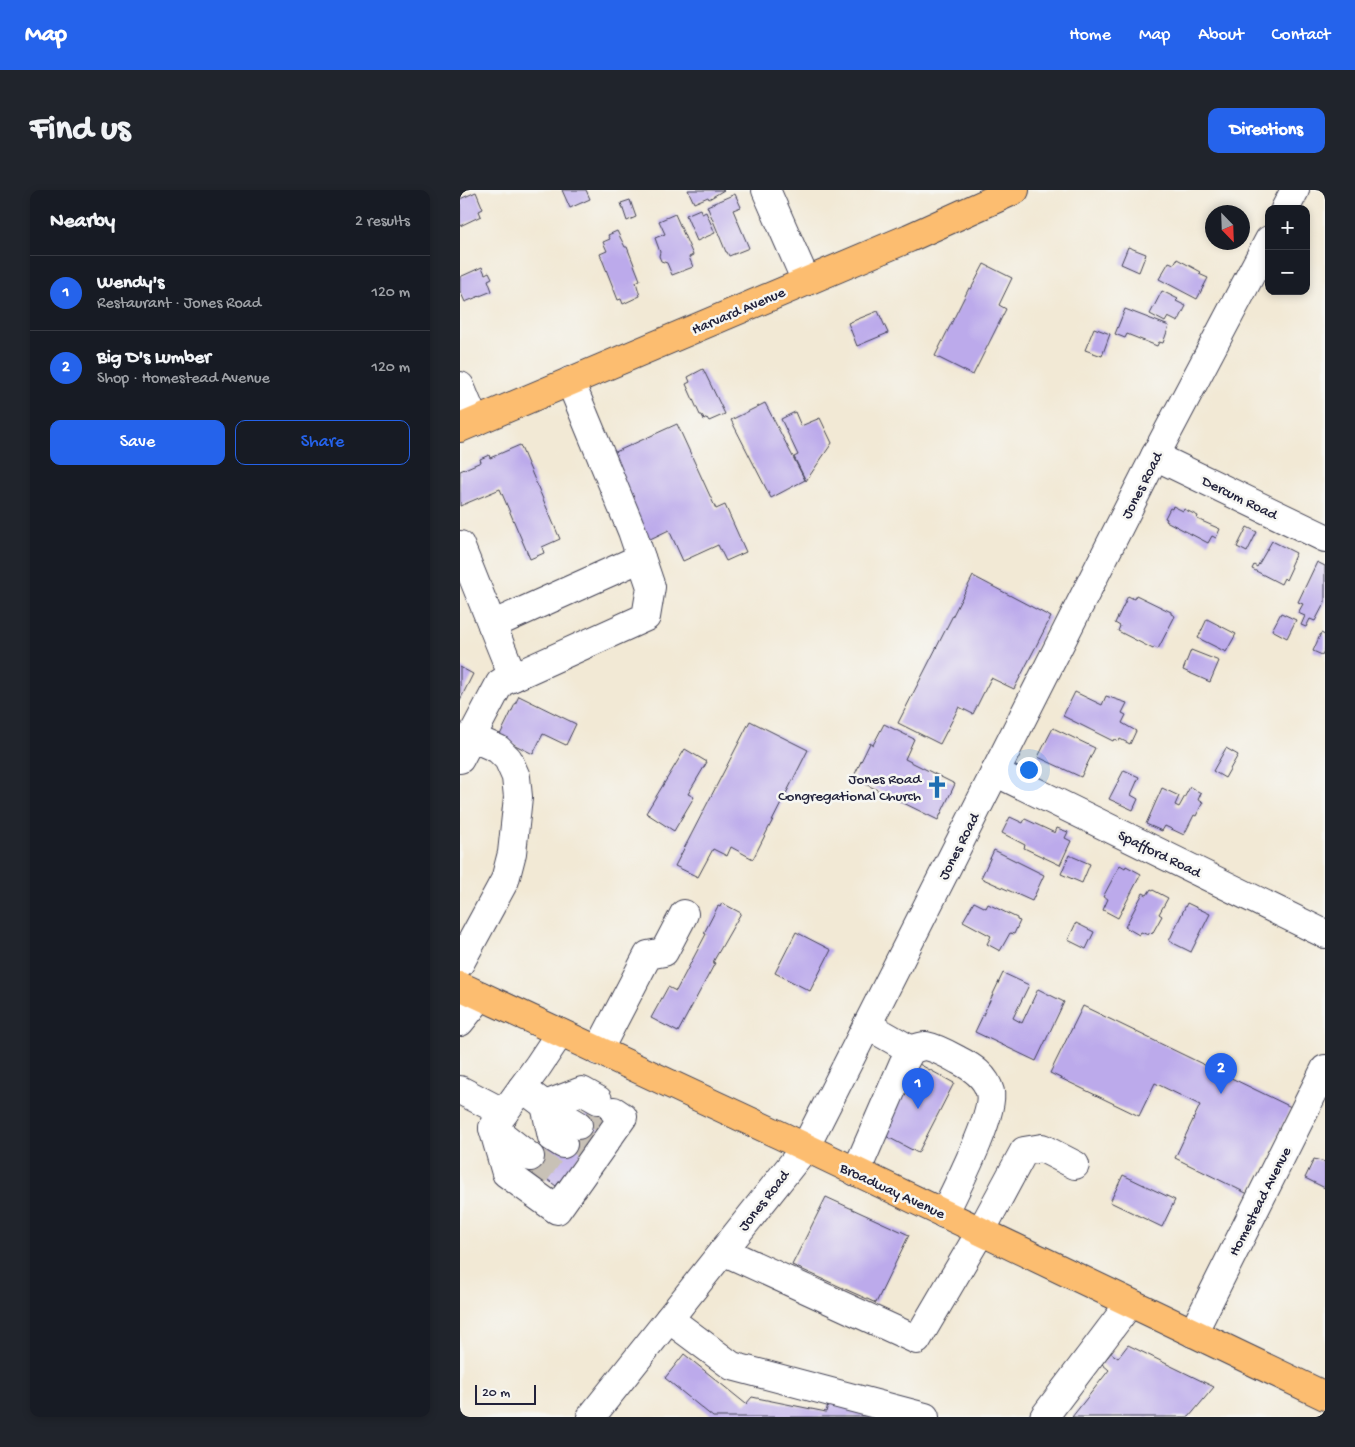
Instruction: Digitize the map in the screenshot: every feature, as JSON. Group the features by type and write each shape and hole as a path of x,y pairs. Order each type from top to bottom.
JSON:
{"main road":[{"name":"Harvard Avenue","path":"468,425 1014,190"},
{"name":"Broadway Avenue","path":"470,991 856,1172 1325,1396"}],"street":[{"path":"766,190 806,281"},
{"path":"1287,205 1295,190"},
{"name":"Jones Road","path":"591,1417 805,1148 1155,456 1265,248"},
{"path":"460,963 505,880 512,853 518,797 516,777 508,759 498,749 466,748 500,683 646,617 651,587 632,531 570,381"},
{"path":"460,386 468,425"},
{"name":"Dercum Road","path":"1155,456 1325,538"},
{"path":"460,545 513,677"},
{"path":"492,625 641,558"},
{"name":"Spafford Road","path":"995,772 1325,934"},
{"path":"598,1051 648,955 664,952 684,914"},
{"path":"460,1022 470,991"},
{"path":"867,1025 912,1050"},
{"path":"545,1105 582,1091 592,1133 564,1193 506,1173 499,1120 560,1033"},
{"path":"856,1172 903,1064 912,1050 926,1046 972,1067 985,1080 990,1094 988,1114 964,1173 944,1214"},
{"name":"Homestead Avenue","path":"1193,1333 1325,1068"},
{"path":"522,1088 545,1105 552,1137 592,1133"},
{"path":"460,1090 499,1120 530,1157"},
{"path":"723,1251 917,1340 1024,1151 1042,1148 1075,1165"},
{"path":"1044,1417 1130,1303"},
{"path":"669,1319 732,1366 925,1417"}],"building":[{"path":"562,190 586,190 590,199 570,208"},
{"path":"688,190 724,190 709,199 708,197 694,203"},
{"path":"476,192 483,209 479,211 481,216 460,226 460,199"},
{"path":"735,194 741,207 733,210 749,248 729,256 707,206"},
{"path":"630,200 636,217 627,221 621,203"},
{"path":"700,209 702,214 706,212 715,233 697,241 686,215"},
{"path":"675,214 693,255 689,257 693,267 672,275 667,263 661,261 655,238 665,234 659,221"},
{"path":"617,231 625,247 627,247 640,280 636,282 640,296 623,304 621,299 618,300 600,254 607,251 603,242 610,239 608,235"},
{"path":"1128,247 1146,254 1139,272 1121,264"},
{"path":"1177,259 1208,278 1197,299 1159,279 1169,262 1174,264"},
{"path":"984,264 1012,278 999,305 1006,309 973,375 935,356 969,288 971,289"},
{"path":"482,267 485,274 489,272 492,278 488,280 492,291 465,302 460,291 460,277"},
{"path":"1162,291 1178,299 1176,301 1186,306 1178,322 1168,317 1165,322 1150,314"},
{"path":"1125,309 1169,326 1163,343 1159,342 1157,346 1127,334 1125,338 1115,334"},
{"path":"878,311 888,333 857,346 848,323"},
{"path":"1094,328 1110,334 1102,356 1085,350"},
{"path":"703,369 725,414 709,421 707,418 704,420 702,415 700,415 686,384 690,382 688,377"},
{"path":"765,403 805,480 771,498 731,420"},
{"path":"795,412 801,426 820,418 832,443 806,481 794,457 798,455 781,419"},
{"path":"677,424 716,509 725,505 746,552 726,561 718,545 683,561 669,530 648,540 609,455"},
{"path":"520,445 560,539 542,547 544,553 530,559 500,489 460,506 460,471 481,462 480,459 489,455 490,458"},
{"path":"1173,506 1183,511 1184,509 1198,516 1197,519 1220,529 1216,538 1212,536 1208,543 1166,521 1167,519 1165,518"},
{"path":"1247,527 1257,532 1247,552 1237,547"},
{"path":"1272,541 1296,553 1286,580 1284,578 1281,584 1252,569 1254,565 1257,567"},
{"path":"1317,562 1325,566 1325,602 1315,621 1310,619 1306,627 1301,625 1305,616 1298,613 1303,604 1298,602"},
{"path":"973,576 1051,617 1014,689 991,678 973,714 959,707 940,744 898,723"},
{"path":"1136,595 1171,612 1175,616 1158,649 1154,647 1153,649 1118,631 1120,626 1115,623 1128,596 1134,599"},
{"path":"1281,613 1296,620 1287,638 1272,630"},
{"path":"1207,619 1236,634 1226,652 1198,638"},
{"path":"1321,633 1325,635 1325,648 1322,655 1313,651"},
{"path":"1191,650 1219,661 1210,682 1183,670"},
{"path":"460,667 473,674 460,700"},
{"path":"1075,692 1102,705 1106,696 1127,703 1122,713 1126,715 1122,723 1136,731 1130,744 1120,739 1119,741 1114,739 1113,741 1063,716"},
{"path":"519,696 576,724 566,745 543,734 533,754 499,737"},
{"path":"750,721 808,750 753,859 731,847 727,856 713,849 698,877 675,866"},
{"path":"884,724 914,739 905,759 955,784 938,820 853,778 870,743 873,745"},
{"path":"1053,728 1095,748 1081,777 1038,757"},
{"path":"1226,748 1238,755 1225,778 1213,771"},
{"path":"685,749 707,762 688,794 694,797 674,831 646,813"},
{"path":"1124,770 1139,777 1131,795 1138,799 1133,810 1109,799"},
{"path":"1190,787 1201,793 1198,800 1203,802 1184,835 1165,826 1162,831 1146,824 1162,788 1179,796 1175,805 1179,807"},
{"path":"1010,817 1023,823 1025,819 1055,833 1057,828 1068,832 1065,838 1071,841 1060,865 1024,848 1025,845 1002,833"},
{"path":"994,850 1044,875 1032,901 981,878"},
{"path":"1069,855 1090,864 1082,883 1061,874"},
{"path":"1120,865 1141,874 1118,918 1103,910 1108,899 1103,897"},
{"path":"1151,889 1168,898 1159,914 1162,916 1152,934 1150,932 1148,935 1141,932 1139,935 1125,927 1143,893 1147,895"},
{"path":"974,902 986,908 988,904 1020,921 1014,934 1010,933 1000,951 987,944 991,936 963,921"},
{"path":"722,903 741,913 713,962 715,963 678,1032 651,1018 668,987 676,991 706,934 704,933 718,906 720,907"},
{"path":"1187,903 1210,914 1191,952 1169,941"},
{"path":"1076,923 1094,932 1086,949 1068,940"},
{"path":"796,932 831,950 810,991 775,973"},
{"path":"1003,973 1029,985 1013,1018 1022,1023 1038,989 1064,1002 1036,1061 975,1032"},
{"path":"1083,1006 1291,1107 1248,1194 1175,1158 1200,1105 1155,1083 1139,1116 1050,1073"},
{"path":"919,1064 954,1083 918,1153 882,1134"},
{"path":"601,1095 616,1108 556,1186 526,1163 538,1154 548,1141 559,1150"},
{"path":"1314,1159 1325,1162 1325,1188 1305,1178"},
{"path":"1123,1175 1175,1200 1162,1227 1110,1202"},
{"path":"826,1197 909,1235 876,1303 792,1265"},
{"path":"1128,1345 1214,1387 1189,1417 1072,1417 1109,1370 1102,1364 1111,1353 1118,1358"},
{"path":"684,1354 746,1404 752,1397 826,1412 829,1401 880,1417 713,1417 665,1378"}],"tunnel":[{"path":"590,1109 606,1121"},
{"path":"571,1135 587,1146"},
{"path":"530,1157 561,1180"}],"place":[{"name":"Jones Road Congregational Church","path":"937,787"},
{"name":"Big D's Lumber","path":"1221,1094"},
{"name":"Wendy's","path":"918,1109"}]}
